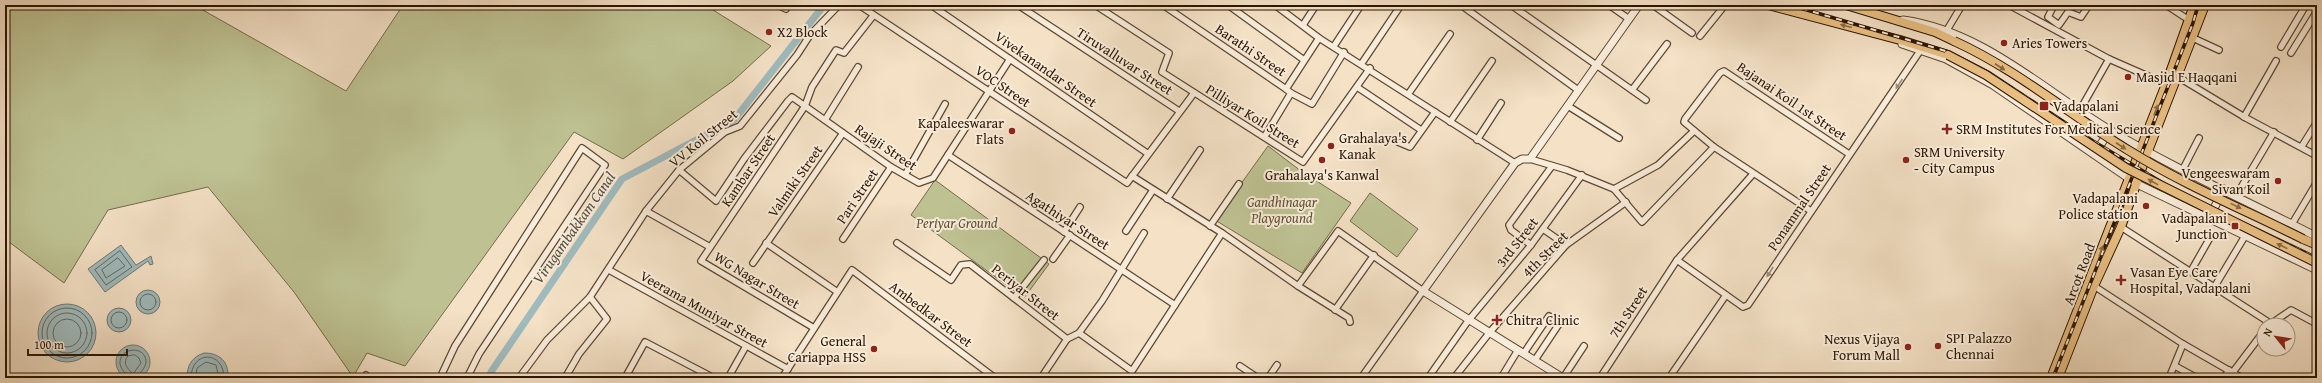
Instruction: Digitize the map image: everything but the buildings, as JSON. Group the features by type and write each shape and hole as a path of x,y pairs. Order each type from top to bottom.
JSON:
{"main road":[{"path":"1768,5 1900,40 1948,56 1980,72 2126,168 2159,186 2317,263"},
{"path":"1846,5 1890,18 1903,24 1935,32 1974,50 2129,151 2182,181 2317,245"},
{"path":"2144,148 2194,5"},
{"path":"2144,148 2178,77 2205,5"},
{"name":"Arcot Road","path":"2081,313 2128,177 2144,148"},
{"name":"Arcot Road","path":"2054,378 2081,313 2122,227 2137,184 2144,148"}],"street":[{"path":"778,5 786,9 787,5"},
{"name":"VV Koil Street","path":"519,378 548,340 590,297 646,211 679,170 725,132 740,126 797,55 810,35 839,5"},
{"name":"VOC Street","path":"859,5 873,16 1127,183 1132,176"},
{"name":"Vivekanandar Street","path":"931,5 1147,153"},
{"name":"Tiruvalluvar Street","path":"1018,5 1179,111"},
{"name":"Pilliyar Koil Street","path":"1095,5 1169,53 1162,72 1303,162 1370,68"},
{"name":"Barathi Street","path":"1162,5 1289,91 1312,104 1344,52"},
{"path":"1228,5 1304,60"},
{"path":"1303,25 1316,5"},
{"path":"1334,46 1361,5"},
{"path":"1362,63 1401,5"},
{"path":"1461,5 1578,90"},
{"path":"1511,5 1646,100"},
{"path":"1610,5 1629,19"},
{"path":"1530,159 1639,5"},
{"path":"1653,5 1692,33"},
{"path":"1700,36 1725,5"},
{"path":"1947,30 1962,5"},
{"path":"2009,5 2109,59 2166,84"},
{"path":"2054,5 2048,18 2059,24 2068,12 2081,17 2089,5"},
{"path":"2166,5 2189,20"},
{"path":"2281,47 2306,5"},
{"path":"1278,6 1319,38 1370,68 1477,140 1515,163"},
{"path":"2292,53 2317,11"},
{"name":"Kambar Street","path":"710,247 806,106 812,87 836,50 844,53 873,16"},
{"path":"1890,18 1920,22 1947,30 2002,58 2110,130 2317,237"},
{"path":"1409,93 1450,34"},
{"path":"1884,36 1920,52 1946,59 1993,85 2137,184 2317,270"},
{"path":"1264,136 1304,60 1319,38"},
{"path":"2193,38 2219,50"},
{"path":"1632,90 1666,44"},
{"name":"Ponammal Street","path":"1677,260 1743,306 1748,305 1849,154 1920,52"},
{"path":"948,155 1010,59"},
{"path":"2080,110 2109,59"},
{"path":"1450,122 1492,61"},
{"path":"2244,116 2276,62"},
{"path":"824,120 858,67"},
{"name":"Bajanai Koil 1st Street","path":"1694,131 1684,122 1720,73 1724,71 1754,89 1849,154"},
{"path":"2178,77 2244,116 2302,146 2317,156"},
{"path":"1357,87 1422,130"},
{"path":"1194,93 1147,153 1132,176 1222,233 1298,286 1349,318 1350,322"},
{"name":"Rajaji Street","path":"679,170 716,200 744,160 792,97 891,167 919,183 923,183 933,178 948,155"},
{"path":"1477,140 1501,103"},
{"path":"905,175 945,104"},
{"path":"1568,106 1619,138"},
{"path":"1398,142 1410,147 1435,112"},
{"path":"2302,146 2317,122"},
{"path":"2094,155 2110,130"},
{"path":"1614,189 1658,166 1694,131 1753,174 1811,211"},
{"path":"2236,196 2274,132"},
{"name":"Valmiki Street","path":"752,263 843,133"},
{"path":"2183,169 2199,138"},
{"path":"1361,378 1515,163 1522,159 1530,159 1582,175 1614,189 1642,222 1714,147"},
{"path":"440,378 455,346 582,148 605,165 479,354 467,378"},
{"path":"1167,199 1200,150"},
{"name":"Agathiyar Street","path":"948,155 1175,305"},
{"path":"1531,245 1511,230 1509,225 1552,166"},
{"name":"Pari Street","path":"843,239 891,167"},
{"name":"7th Street","path":"1600,378 1677,260 1753,174"},
{"name":"3rd Street","path":"1428,378 1468,320 1531,245 1582,175"},
{"path":"2292,224 2317,182"},
{"path":"1210,226 1239,184"},
{"path":"2209,218 2224,189"},
{"path":"1126,231 1153,190"},
{"name":"4th Street","path":"1454,378 1490,332 1566,245 1626,202"},
{"path":"1064,232 1080,207"},
{"path":"646,211 710,247"},
{"path":"2122,227 2215,286 2259,317"},
{"path":"1543,229 1566,245"},
{"path":"1298,286 1338,231 1423,291 1563,378 1584,346"},
{"path":"1042,378 1067,339 1079,333 1102,301 1144,233"},
{"path":"1079,333 1132,371 1222,233"},
{"path":"1053,260 1070,235"},
{"path":"2191,271 2211,236"},
{"path":"2215,286 2245,236"},
{"path":"766,243 836,291 782,378"},
{"name":"Periyar Street","path":"897,243 951,280 961,265 970,264 1067,339"},
{"name":"WG Nagar Street","path":"710,247 701,261 814,328"},
{"path":"1335,310 1374,255"},
{"path":"1014,298 1044,260"},
{"name":"Veerama Muniyar Street","path":"609,270 788,369"},
{"name":"Ambedkar Street","path":"836,291 852,270 995,378"},
{"path":"2094,286 2183,344 2242,378"},
{"path":"1669,378 1726,295"},
{"path":"565,378 579,354 607,319 590,297"},
{"path":"2280,317 2291,310 2317,324"},
{"path":"1501,378 1549,316 1552,316 1559,322 1559,324 1535,360"},
{"path":"2224,378 2256,341"},
{"path":"625,378 645,342 714,378"},
{"path":"2169,378 2183,344"},
{"path":"728,378 746,346"},
{"path":"1268,378 1278,365"},
{"path":"1240,366 1258,378"},
{"path":"2175,366 2197,378"}],"green space":[{"path":"5,5 194,5 346,91 403,5 705,5 771,46 733,81 623,159 574,132 405,366 367,353 353,377 294,292 208,187 108,210 64,283 5,239"},
{"name":"Gandhinagar Playground","path":"1268,146 1301,171 1351,203 1302,273 1215,220"},
{"name":"Periyar Ground","path":"935,180 1049,264 1024,298 911,215"},
{"path":"1370,193 1418,229 1397,257 1350,221"}],"water":[{"path":"121,245 136,265 151,256 153,264 150,265 148,261 105,292 88,269"},
{"path":"143,290 153,290 160,297 160,307 153,314 143,314 136,307 136,297"},
{"path":"67,304 78,306 88,312 94,322 96,333 94,344 88,354 78,360 67,362 56,360 46,354 40,344 38,333 40,322 46,312 56,306"},
{"path":"114,308 124,308 131,315 131,325 124,332 114,332 107,325 107,315"},
{"path":"133,345 145,350 150,362 145,374 133,379 121,374 116,362 121,350"},
{"path":"204,353 215,355 225,363 228,378 187,378 189,365 193,359"}],"waterway":[{"name":"Virugambakkam Canal","path":"489,378 491,372 622,179 734,120 824,5"}],"railway":[{"path":"1790,5 1949,52 1988,72 2093,141 2178,192 2317,258"},
{"path":"2053,378 2193,23 2198,5"}],"place":[{"name":"X2 Block","path":"769,32"},
{"name":"Aries Towers","path":"2004,43"},
{"name":"Masjid E Haqqani","path":"2128,77"},
{"name":"Vadapalani","path":"2044,106"},
{"name":"SRM Institutes For Medical Science","path":"1947,129"},
{"name":"Kapaleeswarar Flats","path":"1012,131"},
{"name":"Grahalaya's Kanak","path":"1331,146"},
{"name":"Grahalaya's Kanwal","path":"1322,160"},
{"name":"SRM University - City Campus","path":"1906,160"},
{"name":"Vengeeswaram Sivan Koil","path":"2278,181"},
{"name":"Vadapalani Police station","path":"2146,206"},
{"name":"Vadapalani Junction","path":"2235,226"},
{"name":"Vasan Eye Care Hospital, Vadapalani","path":"2121,280"},
{"name":"Chitra Clinic","path":"1497,320"},
{"name":"SPI Palazzo Chennai","path":"1938,346"},
{"name":"Nexus Vijaya Forum Mall","path":"1908,347"},
{"name":"General Cariappa HSS","path":"874,349"}]}
